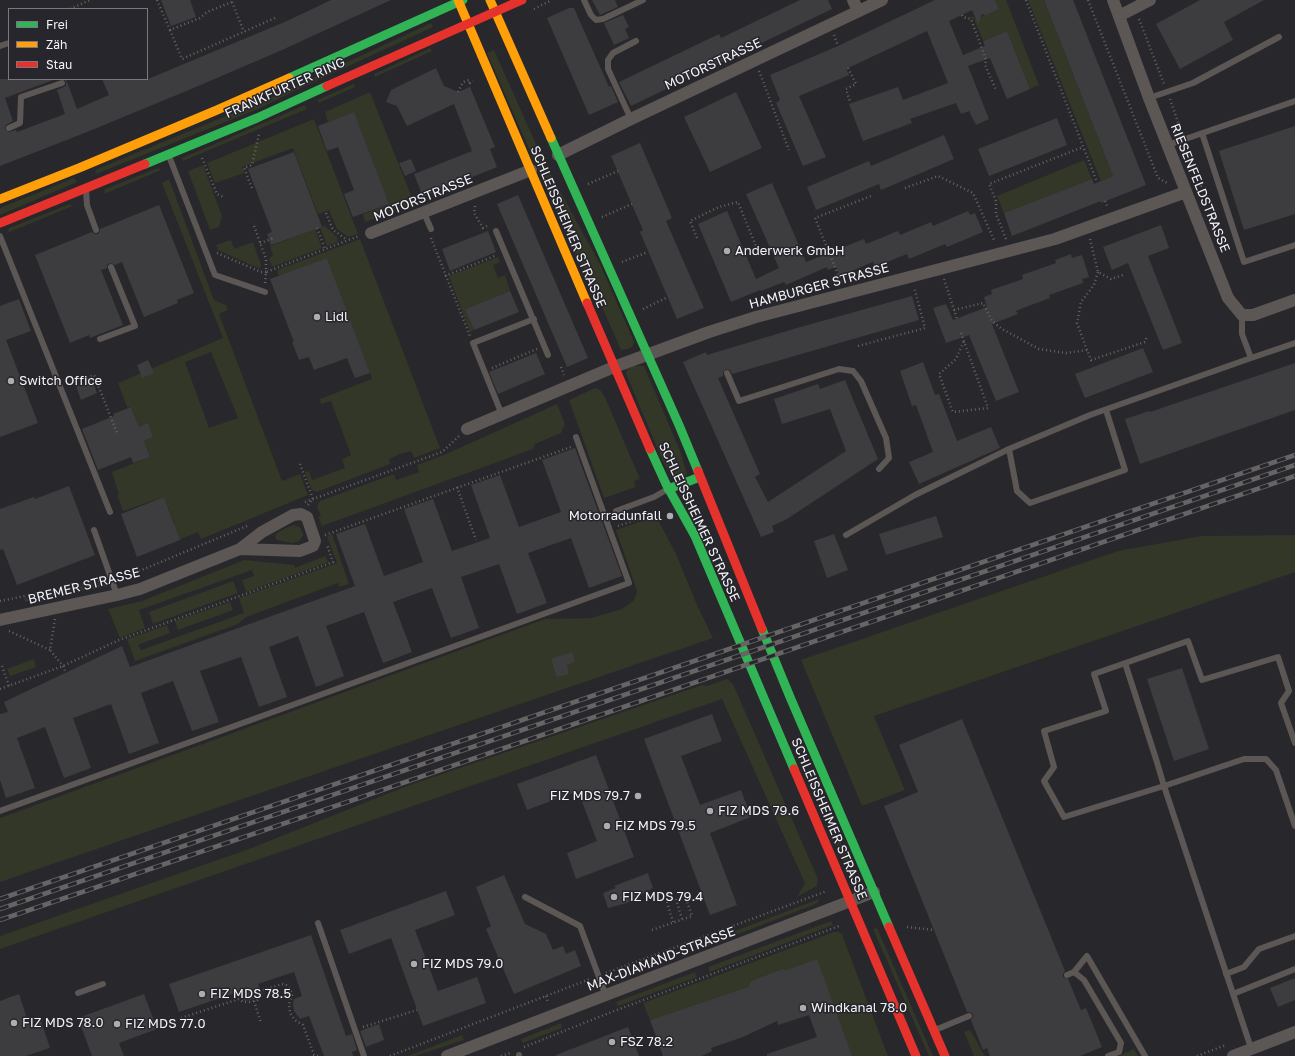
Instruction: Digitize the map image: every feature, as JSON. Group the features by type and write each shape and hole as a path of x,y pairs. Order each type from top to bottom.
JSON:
{"main road":[{"name":"SCHLEISSHEIMER STRASSE","path":"490,0 648,354 790,697 945,1056"},
{"name":"FRANKFURTER RING","path":"0,223 257,118 316,90 522,0"},
{"name":"SCHLEISSHEIMER STRASSE","path":"460,1 468,24 614,367 668,489 695,536 916,1056"},
{"name":"FRANKFURTER RING","path":"0,199 79,168 217,110 460,1"},
{"path":"668,489 700,477"}],"street":[{"path":"853,0 858,11"},
{"name":"MOTORSTRASSE","path":"558,155 882,0"},
{"name":"RIESENFELDSTRASSE","path":"1113,0 1149,98 1228,298 1242,315"},
{"path":"1119,16 1150,0"},
{"path":"79,168 86,188"},
{"name":"MOTORSTRASSE","path":"371,234 531,170"},
{"name":"HAMBURGER STRASSE","path":"467,429 614,367 756,317 1005,252 1087,228 1186,192"},
{"path":"1242,315 1253,314 1295,300"},
{"path":"300,509 320,538"},
{"name":"BREMER STRASSE","path":"3,624 53,609 140,589 240,549 262,532 293,515 300,509"},
{"name":"BREMER STRASSE","path":"240,549 300,551 313,546 320,538"},
{"name":"MAX-DIAMAND-STRASSE","path":"452,1055 874,892"},
{"path":"1233,1056 1295,1032"}],"lane":[{"path":"584,0 591,15 596,20 603,20 643,0"},
{"path":"1149,98 1193,84 1279,37"},
{"path":"631,119 608,69 608,60 613,53 636,42"},
{"path":"8,128 20,123 21,97 62,83"},
{"path":"1168,145 1295,101"},
{"path":"1202,132 1244,262 1295,245"},
{"path":"168,155 215,275 265,292"},
{"path":"86,188 87,204 96,230"},
{"path":"424,213 431,229"},
{"path":"496,231 548,355"},
{"path":"0,236 110,512"},
{"path":"100,339 135,326 111,267"},
{"path":"1242,315 1242,334 1250,358"},
{"path":"502,415 473,343 534,319"},
{"path":"846,535 915,495 1009,449 1106,410 1295,343"},
{"path":"727,373 739,401 839,369 853,370 861,381 886,438 889,458 879,469"},
{"path":"1009,449 1017,491 1030,503 1125,470 1106,410"},
{"path":"0,811 629,583 576,437"},
{"path":"616,511 654,497 668,489"},
{"path":"94,530 117,595"},
{"path":"1295,742 1281,703 1288,691 1278,657 1202,680 1188,641 1094,674 1106,711 1044,731 1054,767 1044,781 1064,817 1164,786 1244,758 1266,759 1276,770 1295,826"},
{"path":"1125,663 1251,1048"},
{"path":"525,897 580,926 606,996"},
{"path":"318,923 364,1056"},
{"path":"1226,974 1244,967 1258,948 1295,936"},
{"path":"1067,975 1074,972 1087,956 1145,1056"},
{"path":"1233,994 1295,968"},
{"path":"1074,972 1084,980 1121,1043 1119,1052 1108,1056"},
{"path":"78,993 103,984"},
{"path":"934,1031 969,1016"}],"path":[{"path":"72,8 90,0"},
{"path":"157,0 182,59 275,18"},
{"path":"1026,0 1097,182"},
{"path":"1088,0 1158,178 1186,192"},
{"path":"170,30 200,18 207,12 232,1 244,32"},
{"path":"962,15 963,17 971,20 986,60 985,65 996,90"},
{"path":"833,35 838,46"},
{"path":"848,68 856,84 846,89 850,102"},
{"path":"758,71 789,150"},
{"path":"458,92 463,82 469,80 470,83 473,81"},
{"path":"252,188 249,177 244,168 252,165 259,134"},
{"path":"1005,252 996,214 996,201 989,184 1083,147"},
{"path":"202,158 216,194 225,198"},
{"path":"588,184 618,171"},
{"path":"905,188 938,176 973,193 1005,252"},
{"path":"473,193 477,205 474,206 474,213 483,228 493,224 496,231"},
{"path":"845,294 815,218 871,196"},
{"path":"697,238 690,221 719,207 738,202 760,256"},
{"path":"602,217 632,204"},
{"path":"326,213 333,230 347,240"},
{"path":"253,223 266,260 265,292"},
{"path":"317,228 325,249"},
{"path":"1087,228 1098,272 1094,285 1081,302 1077,323 1091,360 1145,342 1147,336"},
{"path":"431,229 431,239 473,343"},
{"path":"214,246 217,253 261,272 266,272 358,236 371,234"},
{"path":"260,243 274,238"},
{"path":"445,276 505,252"},
{"path":"622,262 648,252"},
{"path":"940,269 957,318"},
{"path":"1098,272 1111,279 1123,275"},
{"path":"858,346 925,328 911,277"},
{"path":"642,309 668,298"},
{"path":"954,310 983,303 992,321 1002,329 1039,349 1066,354 1087,350"},
{"path":"961,333 964,341 988,408 953,412 939,374 956,359 964,341"},
{"path":"484,371 545,346"},
{"path":"60,387 94,375 117,433"},
{"path":"300,509 313,499 442,452 467,429"},
{"path":"0,689 63,666 119,640 334,562 320,538 457,487 579,444"},
{"path":"300,464 313,499"},
{"path":"457,487 476,540"},
{"path":"300,509 313,499"},
{"path":"610,529 661,511"},
{"path":"0,601 132,574 250,525"},
{"path":"50,650 56,620 53,609"},
{"path":"3,624 7,630 50,650 63,666 66,673"},
{"path":"2,666 8,686"},
{"path":"652,930 692,916 685,896"},
{"path":"676,899 682,919"},
{"path":"666,902 673,922"},
{"path":"524,1047 592,1019 839,926"},
{"path":"908,927 934,930"},
{"path":"181,1018 239,998 243,1002 254,1001 257,1000 263,990 282,984 286,985 290,988 292,995 289,1004 290,1012 295,1020 303,1025 314,1056 319,1056"},
{"path":"578,984 579,990"},
{"path":"546,996 548,1002"},
{"path":"254,1001 261,1023"},
{"path":"355,1030 417,1010"},
{"path":"501,1056 511,1052"}],"green space":[{"path":"995,0 1006,0 1039,85 1030,89 1007,31 983,41 974,19 971,18 972,16 976,19 999,9"},
{"path":"1028,0 1044,0 1113,176 1101,181"},
{"path":"431,23 433,27 258,109 96,174 95,173 97,169 270,98"},
{"path":"430,48 432,51 375,77 374,74"},
{"path":"494,50 544,162 600,264 634,342 632,347 628,349 622,350 620,348 590,279 576,256 487,53"},
{"path":"354,84 355,87 319,103 317,100"},
{"path":"370,92 414,203 365,222 363,214 389,204 354,113 328,122 325,112"},
{"path":"305,105 307,109 183,161 182,158"},
{"path":"314,119 358,234 348,237 337,229 329,210 318,214 293,148 242,167 244,173 215,183 207,163"},
{"path":"1084,160 1092,179 1004,213 997,196"},
{"path":"203,165 222,216 219,227 210,230 188,171"},
{"path":"158,168 161,170 104,194 105,189"},
{"path":"74,178 77,182 0,215 0,208"},
{"path":"169,179 214,300 226,305 228,310 219,314 282,481 300,474 308,495 201,539 198,532 165,545 158,529 174,522 164,497 123,511 117,495 119,495 112,472 150,457 144,441 153,437 148,424 139,427 131,407 127,407 118,383 223,338 162,183","holes":["211,352 238,418 209,428 185,362"]},
{"path":"70,204 73,206 7,233 9,228"},
{"path":"325,226 337,237 338,242 327,246 320,227"},
{"path":"315,229 322,248 272,267 269,258 273,256 270,246"},
{"path":"360,239 440,448 414,458 411,451 400,454 389,459 390,464 317,492 312,490 305,472 309,471 312,480 345,468 342,459 351,455 331,401 321,404 320,399 372,379 327,258 279,276 277,270"},
{"path":"231,240 234,249 253,242 261,265 260,269 218,250 216,245"},
{"path":"498,257 500,262 493,265 498,278 505,275 510,291 465,309 474,330 470,332 449,276"},
{"path":"633,366 644,366 681,453 687,475 676,480 672,477 663,462 627,376 626,373 628,369"},
{"path":"595,388 600,390 604,395 640,479 634,481 636,487 604,498 569,400"},
{"path":"557,404 565,424 561,433 535,444 533,449 322,526 318,517 321,516 317,506 320,501 394,474 396,480 419,472 417,465 444,455"},
{"path":"656,516 676,554 697,605 713,638 0,882 0,818 545,619 591,618 622,609 634,600 637,591 616,530"},
{"path":"294,525 300,527 303,534 299,541 293,543 276,540 275,536 277,533"},
{"path":"332,534 349,584 339,587 338,583 246,617 238,624 135,661 127,639 167,625 170,633 138,645 141,650 244,613 239,598 337,563 327,536"},
{"path":"1295,535 1295,572 874,716 905,790 862,806 801,660 1118,551 1201,536"},
{"path":"325,556 328,562 246,592 242,580 254,576 252,570 139,610 145,628 120,638 108,609 142,601 244,560 294,565 295,568"},
{"path":"106,581 107,586 25,602 24,598"},
{"path":"233,581 238,593 153,624 149,612"},
{"path":"230,602 233,610 178,630 175,621"},
{"path":"34,659 36,667 10,676 7,669"},
{"path":"727,679 733,684 818,879 817,886 797,897 805,883 722,699 0,949 0,936 249,849 407,786 702,685 707,686"},
{"path":"833,824 853,872 849,874 828,825"},
{"path":"819,899 818,903 703,948 701,944"},
{"path":"831,921 833,925 710,972 708,967"},
{"path":"877,928 933,1056 929,1056 873,929"},
{"path":"834,932 839,932 842,934 888,1056 852,1056 787,970 782,969 751,981 748,987 650,1020 643,1003"},
{"path":"695,972 697,977 618,1006 616,1002"},
{"path":"561,1023 562,1028 523,1043 521,1039"},
{"path":"970,1030 985,1056 974,1056 964,1032"},
{"path":"462,1035 464,1040 415,1056 408,1056"},
{"path":"1134,1049 1138,1056 1119,1056 1125,1053"}],"building":[{"path":"161,0 190,0 196,17 171,26"},
{"path":"331,0 391,0 282,50 196,87 0,166 0,79 53,80 5,98 13,121 6,125 5,129 9,132 16,130 17,132 65,114 57,90 66,86 65,80 66,80 77,109 109,95 102,80 148,80 287,21"},
{"path":"592,0 615,0 618,7 600,15"},
{"path":"800,0 828,0 832,9 631,106 619,82 719,34 721,38"},
{"path":"935,0 995,0 999,9 988,14 987,16 982,14 978,24 972,10 949,21 963,55 985,46 983,41 1007,31 1030,89 1007,99 990,58 968,66 989,119 976,125 969,111 961,114 956,103 910,119 912,123 863,141 849,104 898,87 903,100 948,83 927,31 846,69 849,75 799,96 826,157 803,166 776,103 780,100 770,75 838,46"},
{"path":"1044,0 1073,0 1146,185 1012,236 1004,213 1092,179 1094,184 1113,176"},
{"path":"1200,0 1264,0 1224,22 1233,40 1180,69 1156,24"},
{"path":"569,8 574,8 609,87 611,86 618,102 589,115 547,18"},
{"path":"623,15 629,27 625,29 629,38 614,45 604,23"},
{"path":"436,68 444,86 458,92 470,87 495,147 490,149 497,167 423,197 414,174 472,151 454,104 407,126 397,106 386,102 391,90"},
{"path":"736,92 762,148 710,172 684,117"},
{"path":"354,112 389,204 353,217 344,194 354,190 338,147 327,151 318,126"},
{"path":"1057,118 1067,145 989,176 978,149"},
{"path":"1295,126 1295,214 1244,230 1219,151"},
{"path":"944,135 954,159 881,190 879,184 816,210 807,187 869,161 871,166"},
{"path":"640,143 672,218 666,221 704,308 677,319 640,232 643,230 611,156"},
{"path":"294,152 322,227 271,245 267,234 272,232 248,169"},
{"path":"411,159 416,171 405,176 399,163"},
{"path":"772,183 806,262 864,239 866,244 898,231 900,235 931,222 933,226 968,211 970,215 975,213 983,232 947,247 945,244 909,259 907,254 875,267 873,262 840,276 836,267 828,270 827,267 786,285 784,282 731,302 698,224 727,211 756,279 779,268 746,194"},
{"path":"518,195 588,358 567,367 497,204"},
{"path":"159,205 194,293 177,300 178,303 144,317 122,262 115,265 110,263 107,265 107,268 101,270 123,325 90,338 89,335 70,343 35,255 92,232 98,234 100,229"},
{"path":"1161,225 1169,248 1148,256 1182,343 1163,350 1128,263 1112,270 1103,247"},
{"path":"488,231 496,252 450,271 442,249"},
{"path":"1071,254 1072,258 1082,255 1089,277 1082,279 1083,283 1049,295 1050,298 1016,311 1018,314 992,324 1019,392 996,401 969,335 946,343 933,308 946,304 953,320 987,307 984,297 992,294 991,290 1023,279 1022,275 1056,263 1055,260"},
{"name":"Lidl","path":"327,258 370,373 355,378 347,358 314,370 309,357 299,360 292,342 294,342 270,279"},
{"path":"510,291 519,312 474,330 465,309"},
{"path":"912,296 919,320 732,374 730,370 726,369 723,372 723,376 718,378 760,474 755,477 768,502 846,451 830,409 782,424 774,399 818,384 820,389 845,380 878,459 787,519 772,526 774,532 761,537 683,362 706,352 707,355"},
{"name":"Switch Office","path":"19,299 31,331 6,340 38,423 0,437 0,306"},
{"path":"1143,348 1153,372 1085,398 1075,374"},
{"path":"536,353 545,374 498,394 489,372"},
{"path":"148,360 154,373 142,378 137,365"},
{"path":"923,362 935,395 939,394 957,441 991,427 1000,448 919,484 909,462 933,452 916,405 912,406 900,371"},
{"path":"1295,363 1295,410 1140,464 1125,419"},
{"path":"92,380 97,393 81,400 76,386"},
{"path":"131,407 139,427 148,423 153,437 144,441 150,457 133,463 131,457 98,470 82,429 114,416 113,414"},
{"path":"575,448 622,576 589,588 571,538 528,553 547,603 517,614 499,564 461,577 479,628 451,638 432,588 393,602 412,652 383,663 364,612 326,626 344,676 316,687 298,636 269,647 287,697 259,707 241,657 200,671 219,722 192,731 173,681 141,693 159,743 129,754 111,704 73,718 91,768 64,778 45,727 17,738 35,788 6,798 0,780 0,714 8,712 4,702 122,646 130,667 355,586 336,534 365,524 384,576 423,562 404,509 433,499 452,551 490,538 471,485 500,475 519,527 561,512 542,460"},
{"path":"69,486 95,555 17,585 3,549 0,550 0,509 34,497 35,499"},
{"path":"164,497 180,540 137,557 121,514"},
{"path":"936,516 943,537 886,555 879,534"},
{"path":"834,534 848,570 827,578 814,541"},
{"path":"572,652 575,662 567,665 569,674 557,677 551,659"},
{"path":"1182,668 1209,749 1174,761 1147,679"},
{"name":"FIZ MDS 79.6","path":"712,714 722,741 681,756 700,805 741,790 751,817 710,833 737,905 710,915 644,739"},
{"path":"962,719 1065,971 1063,977 1068,979 1081,1010 1086,1008 1102,1047 1080,1056 990,1056 987,1048 983,1050 971,1020 973,1014 967,1012 884,806 918,792 899,745"},
{"name":"FIZ MDS 79.5","path":"596,755 634,857 576,879 567,853 597,841 578,791 527,810 517,784"},
{"path":"648,873 653,888 627,903 608,908 603,893 616,888 614,886"},
{"path":"504,875 525,924 546,934 553,950 563,946 566,954 575,950 581,966 514,994 486,929 491,926 476,887"},
{"name":"FIZ MDS 79.0","path":"446,891 455,915 415,930 438,991 477,977 486,1003 423,1026 391,938 349,954 340,930"},
{"name":"FIZ MDS 78.5","path":"311,935 346,1036 352,1034 357,1050 352,1052 353,1056 324,1056 309,1016 300,1019 294,1011 294,999 302,996 294,972 258,984 261,992 253,999 245,1001 240,998 238,992 179,1012 169,984"},
{"name":"Windkanal 78.0","path":"817,959 852,1056 767,1056 767,1054 817,1037 809,1015 778,1025 777,1021 743,1037 711,1048 712,1051 702,1056 663,1056 650,1020 748,987 751,981 782,969 787,970"},
{"path":"1295,978 1295,1000 1278,1007 1270,988"},
{"name":"FIZ MDS 78.0","path":"19,994 29,1025 41,1021 50,1048 26,1056 0,1056 0,1001"},
{"name":"FIZ MDS 77.0","path":"144,994 157,1029 119,1043 124,1056 92,1056 78,1018"},
{"path":"379,1024 384,1040 366,1047 360,1031"},
{"name":"FSZ 78.2","path":"628,1027 639,1056 556,1056 556,1055"}],"railway":[{"path":"0,899 1295,455"},
{"path":"0,909 1295,465"},
{"path":"0,920 1295,476"}],"traffic: fast":[{"path":"289,78 463,0"},
{"path":"145,164 257,118 327,86"},
{"path":"551,138 698,471"},
{"path":"650,449 666,484 695,536 794,769"},
{"path":"668,489 700,477"},
{"path":"762,629 889,927"}],"traffic: slow":[{"path":"458,0 587,303"},
{"path":"490,0 551,138"},
{"path":"0,199 79,168 289,78"}],"traffic: jam":[{"path":"327,86 522,0"},
{"path":"0,223 145,164"},
{"path":"587,303 650,449"},
{"path":"698,471 762,629"},
{"path":"794,769 916,1056"},
{"path":"889,927 945,1056"}],"place":[{"name":"Anderwerk GmbH","path":"727,251"},
{"name":"Lidl","path":"317,317"},
{"name":"Switch Office","path":"11,381"},
{"name":"Motorradunfall","path":"670,516"},
{"name":"FIZ MDS 79.7","path":"638,796"},
{"name":"FIZ MDS 79.6","path":"710,811"},
{"name":"FIZ MDS 79.5","path":"607,826"},
{"name":"FIZ MDS 79.4","path":"614,897"},
{"name":"FIZ MDS 79.0","path":"414,964"},
{"name":"FIZ MDS 78.5","path":"202,994"},
{"name":"Windkanal 78.0","path":"803,1008"},
{"name":"FIZ MDS 78.0","path":"14,1023"},
{"name":"FIZ MDS 77.0","path":"117,1024"},
{"name":"FSZ 78.2","path":"612,1042"}]}
